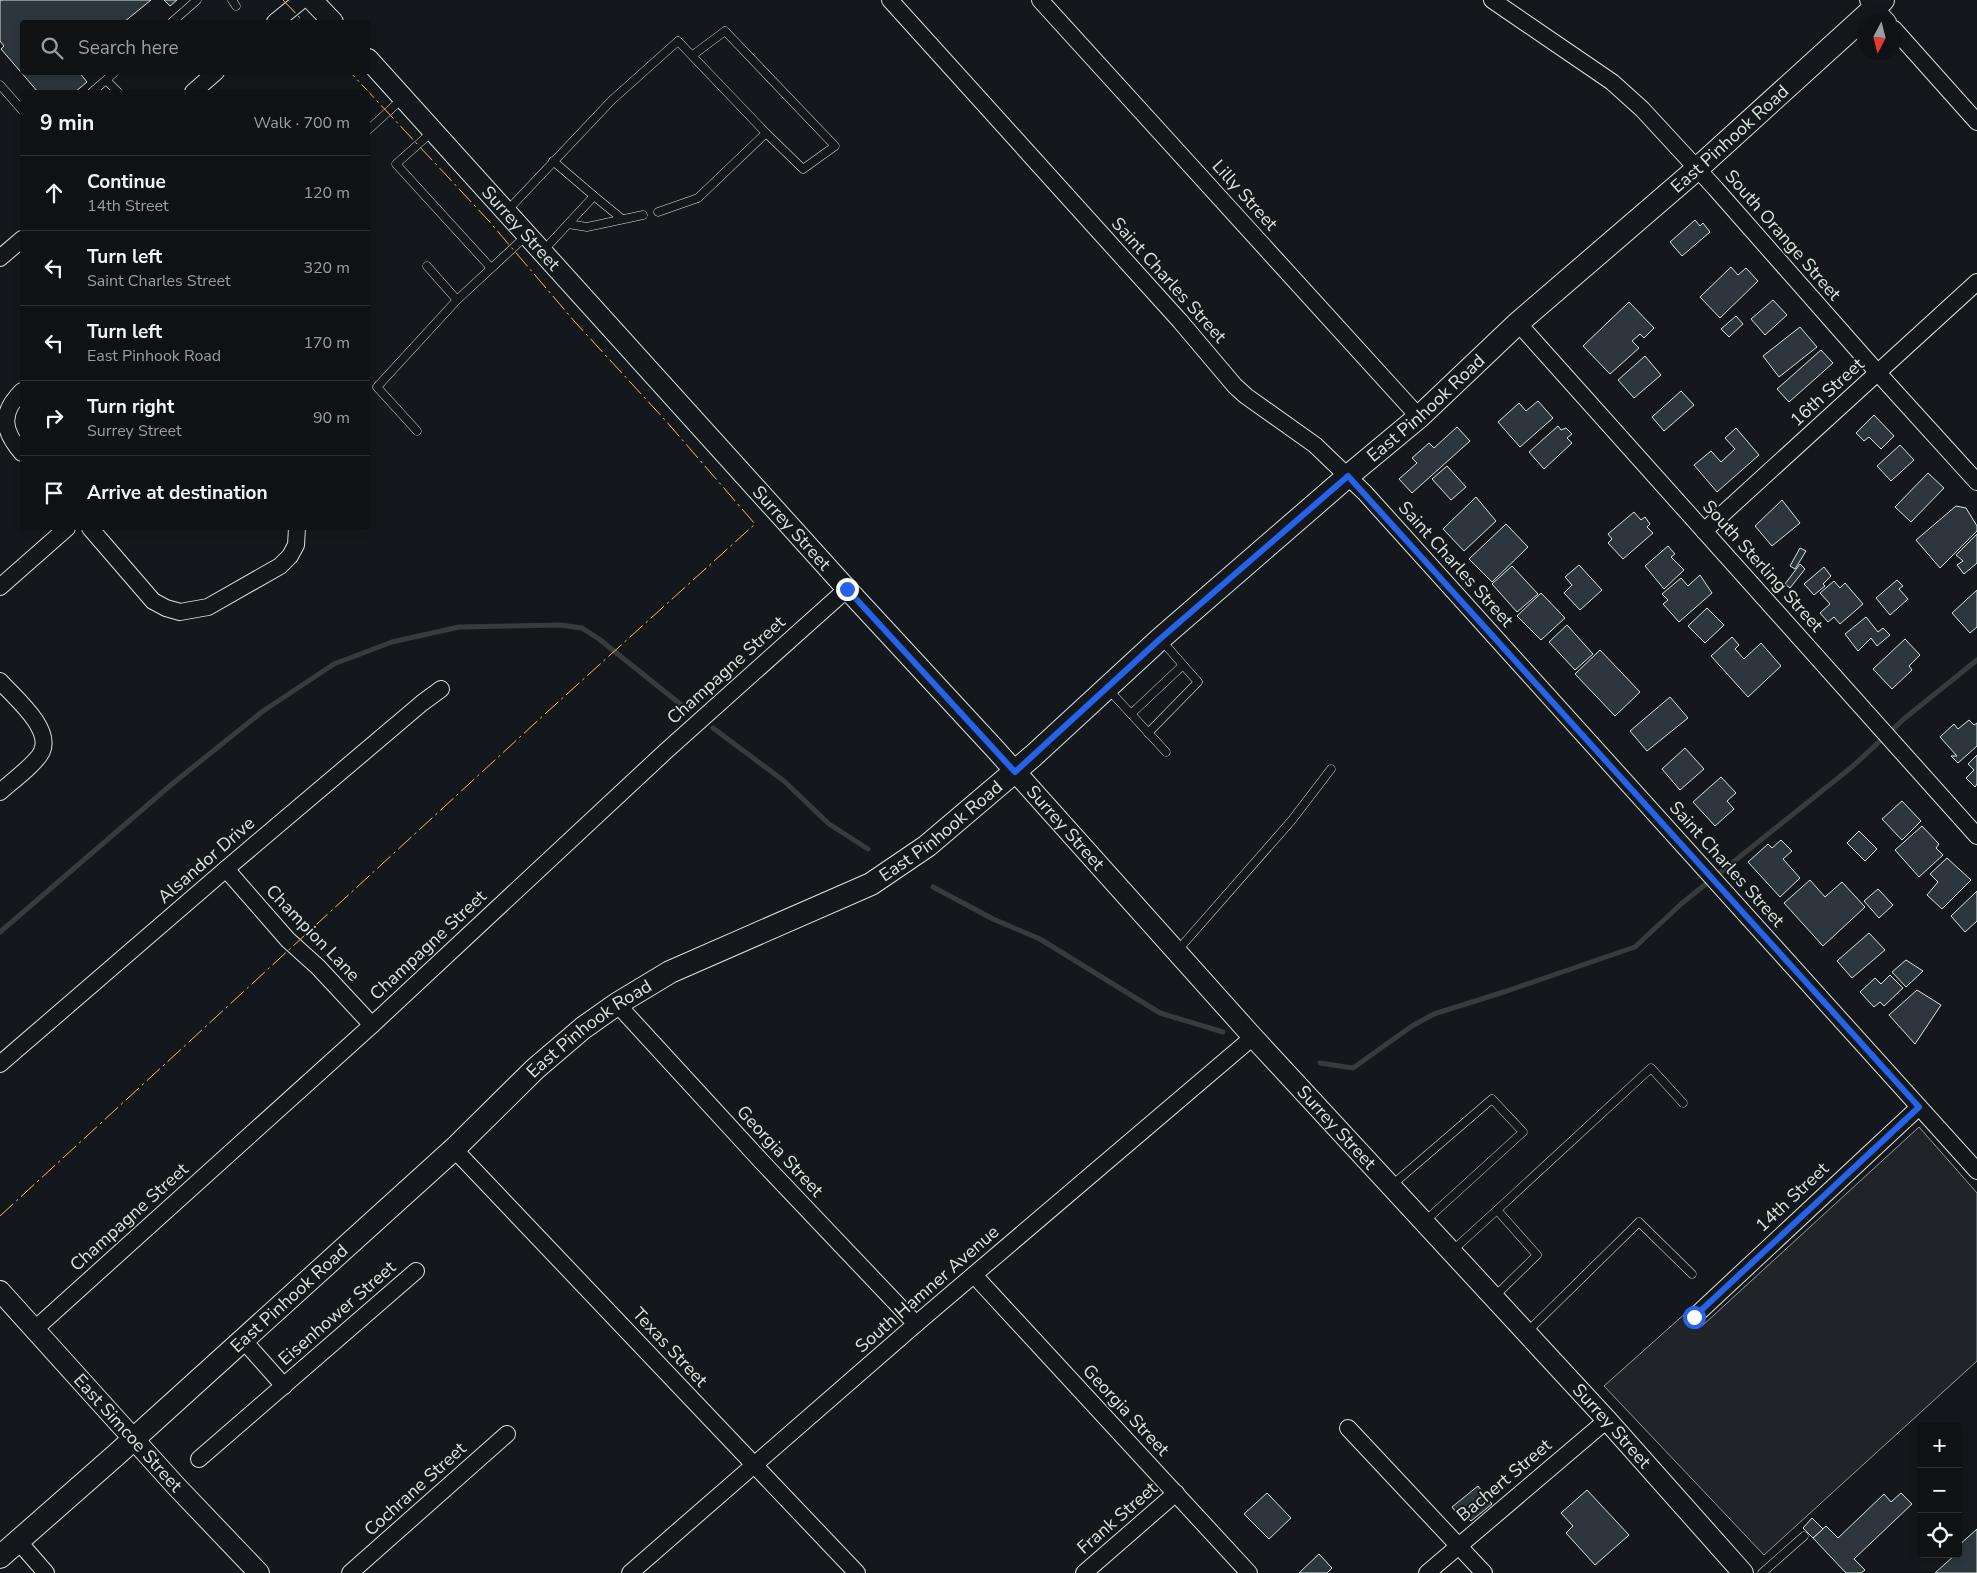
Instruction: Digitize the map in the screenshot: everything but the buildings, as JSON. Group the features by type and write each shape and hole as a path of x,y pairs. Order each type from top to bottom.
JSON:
{"main road":[{"name":"East Pinhook Road","path":"0,1557 134,1439 454,1149 535,1069 584,1028 617,1004 679,968 811,912 871,884 928,846 1015,772 1160,639 1419,417 1518,323 1698,168 1879,7"}],"street":[{"path":"277,20 302,0"},
{"path":"312,0 331,20"},
{"name":"Saint Charles Street","path":"890,0 1180,321 1235,386 1246,396 1315,445 1348,476 1977,1171"},
{"name":"Lilly Street","path":"1040,0 1419,417"},
{"name":"South Orange Street","path":"1492,0 1612,82 1642,109 1698,168 1878,373 1977,482"},
{"path":"1902,38 1977,122"},
{"name":"Surrey Street","path":"370,61 1253,1037 1608,1420 1743,1573"},
{"path":"194,90 212,75"},
{"path":"0,258 20,241"},
{"name":"16th Street","path":"1704,532 1977,282"},
{"name":"South Sterling Street","path":"1518,323 1977,836"},
{"path":"20,393 9,405 5,418 9,436 20,450"},
{"path":"0,587 65,530"},
{"path":"92,530 153,601 166,608 180,612 208,607 280,566 290,556 296,545 297,530"},
{"name":"Champagne Street","path":"35,1329 372,1025 666,751 847,589"},
{"path":"0,681 39,724 44,743 42,753 36,760 0,792"},
{"name":"Alsandor Drive","path":"0,1064 226,869 441,689"},
{"name":"Champion Lane","path":"226,869 288,940 318,967 372,1025"},
{"name":"Georgia Street","path":"617,1004 916,1324"},
{"name":"South Hamner Avenue","path":"630,1573 916,1324 1253,1037"},
{"name":"14th Street","path":"1694,1317 1919,1107"},
{"name":"Texas Street","path":"454,1149 857,1573"},
{"name":"Eisenhower Street","path":"199,1459 416,1271"},
{"name":"Georgia Street","path":"974,1275 1249,1573"},
{"name":"East Simcoe Street","path":"0,1291 259,1573"},
{"name":"Eisenhower Street","path":"243,1340 284,1386"},
{"name":"Bachert Street","path":"1427,1573 1608,1420"},
{"path":"1348,1428 1484,1573"},
{"name":"Cochrane Street","path":"350,1573 507,1434"},
{"name":"Frank Street","path":"1084,1573 1176,1493"},
{"path":"19,1542 46,1573"}],"lane":[{"path":"174,20 197,0"},
{"path":"506,212 612,100 678,41 803,169 835,146 725,30 693,55"},
{"path":"94,90 112,75"},
{"path":"106,80 116,90"},
{"path":"0,85 20,108"},
{"path":"370,128 403,98"},
{"path":"433,131 396,164 491,268"},
{"path":"658,212 698,198 766,133"},
{"path":"553,161 622,219"},
{"path":"542,252 594,196"},
{"path":"568,224 587,227 643,215"},
{"path":"417,431 376,387 457,300 527,235"},
{"path":"427,266 457,300"},
{"path":"1148,733 1198,682 1160,639"},
{"path":"1131,714 1183,665"},
{"path":"1106,688 1166,752"},
{"path":"1176,952 1292,820 1331,768"},
{"path":"1452,1252 1651,1068 1683,1103"},
{"path":"1391,1186 1492,1099 1523,1132 1424,1222"},
{"path":"1494,1297 1537,1255 1497,1210"},
{"path":"1527,1332 1639,1222 1692,1274"},
{"path":"1762,1573 1804,1536"}],"shaded area":[{"path":"1919,1127 1977,1193 1977,1361 1764,1555 1604,1386 1688,1311 1702,1326"}],"waterway":[{"path":"0,932 172,784 263,711 334,664 392,642 459,627 560,625 582,628 599,639 689,711"},
{"path":"1320,1063 1353,1068 1412,1026 1434,1014 1635,947 1681,904 1853,766 1905,718 1977,660"},
{"path":"713,728 784,781 829,824 868,849"},
{"path":"933,887 993,919 1040,939 1160,1013 1223,1032"}],"power":[{"path":"283,0 302,20"},
{"path":"353,75 367,90"},
{"path":"0,1216 546,713 755,524 666,421 575,322 488,220 370,93"}],"route":[{"path":"847,589 1015,772 1160,639 1348,476 1919,1107 1694,1317"}]}
